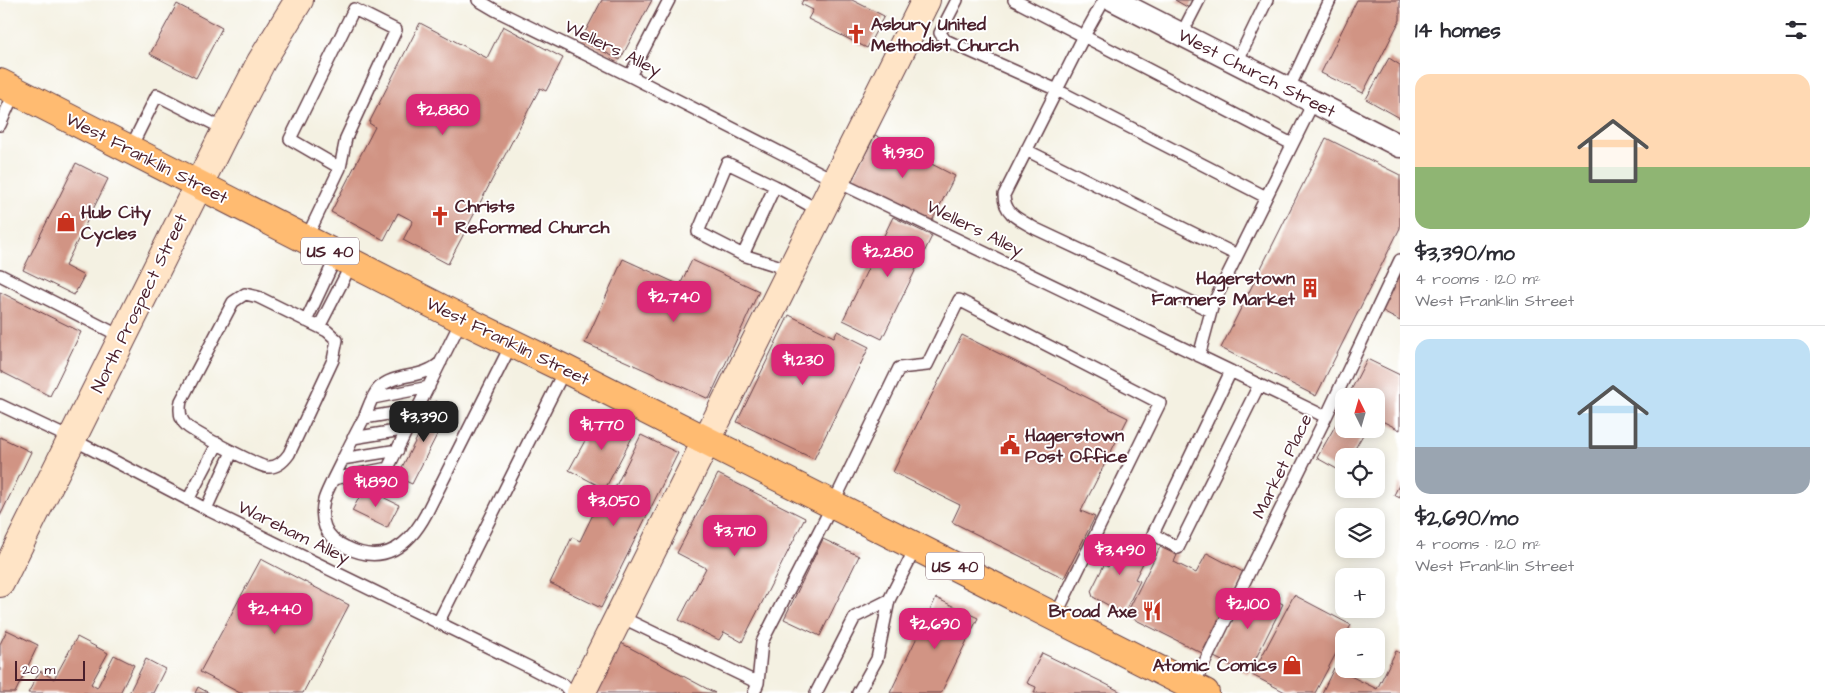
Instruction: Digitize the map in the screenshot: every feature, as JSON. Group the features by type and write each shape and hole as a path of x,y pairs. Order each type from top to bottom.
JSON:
{"main road":[{"name":"North Prospect Street","path":"0,583 198,184 261,62 300,0"},
{"path":"581,693 926,0"},
{"name":"West Franklin Street","path":"8,87 462,319 833,504 1196,691"}],"street":[{"name":"West Church Street","path":"1114,0 1400,146"}],"lane":[{"name":"Wellers Alley","path":"478,0 497,5 630,76 836,181 1326,417"},
{"path":"630,76 669,0"},
{"path":"957,0 940,32 945,40 1057,90 1266,197"},
{"path":"1014,0 1292,144"},
{"path":"1104,0 1004,195 1004,205 1012,214 1036,229 1211,310"},
{"path":"1181,35 1199,0"},
{"path":"1237,62 1268,0"},
{"path":"1289,88 1330,0"},
{"path":"306,239 340,168 346,138 396,30 354,9 290,139 340,168"},
{"path":"0,125 8,87"},
{"path":"130,149 157,95 226,130"},
{"path":"1199,356 1211,310 1314,101"},
{"path":"1026,150 1237,255"},
{"path":"791,270 742,255 698,232 727,163 775,186 822,212"},
{"path":"742,255 775,186"},
{"path":"306,321 345,259"},
{"path":"319,327 345,259"},
{"name":"Market Place","path":"1196,691 1400,260"},
{"path":"0,275 122,338"},
{"path":"245,294 251,295 319,327 337,340 333,360 289,454 282,463 266,467 232,452 186,425 179,411 182,401 233,302 245,294"},
{"path":"619,616 756,688 762,642 833,504 899,368 928,365 959,300 1160,403 1055,617"},
{"path":"333,479 388,468 462,319"},
{"path":"441,362 433,369 392,379 378,388 342,459 324,501 325,526 330,536 339,544 351,550 374,555 394,550 405,543 415,532 424,519 512,343"},
{"path":"438,623 565,369"},
{"path":"1231,371 1153,534 1178,548 1259,385"},
{"path":"373,398 429,387"},
{"name":"Wareham Alley","path":"0,405 72,439 188,500 564,685 570,693"},
{"path":"364,418 418,409"},
{"path":"353,438 408,429"},
{"path":"188,500 218,443"},
{"path":"342,459 398,450"},
{"path":"206,509 232,452"},
{"path":"858,693 877,659 889,600 916,547"},
{"path":"816,693 855,617 889,600"}],"building":[{"path":"602,0 652,0 620,60 581,40"},
{"name":"Asbury United Methodist Church","path":"803,0 852,0 884,16 867,48 808,19 813,10 801,4"},
{"path":"1175,0 1193,0 1189,8"},
{"path":"1357,0 1400,0 1400,20 1363,93 1321,73"},
{"path":"177,4 222,28 196,78 150,54"},
{"path":"420,23 487,58 503,26 563,58 546,91 540,88 448,264 403,240 413,221 398,213 384,240 331,212 375,127 369,123"},
{"path":"1389,58 1400,65 1400,118 1366,99"},
{"path":"875,135 955,176 931,223 851,182"},
{"name":"Hagerstown Farmers Market","path":"1326,138 1400,175 1400,228 1316,396 1221,348"},
{"name":"Hub City Cycles","path":"76,163 108,179 65,266 84,276 74,295 23,270"},
{"path":"893,217 932,236 882,339 843,320"},
{"path":"623,259 680,285 692,260 759,291 709,399 585,343"},
{"path":"1400,273 1400,321 1381,311"},
{"path":"0,292 81,332 50,396 0,371"},
{"path":"789,315 834,337 837,331 869,347 814,459 737,422"},
{"name":"Hagerstown Post Office","path":"962,335 1128,418 1081,511 1095,517 1064,578 952,522 960,505 893,472"},
{"path":"1367,359 1400,375 1400,430 1385,422 1385,388 1352,388"},
{"path":"436,401 450,409 412,484 397,477"},
{"path":"600,413 635,432 605,489 569,470"},
{"path":"1335,426 1335,438 1361,438 1355,448 1335,448 1335,468 1317,458"},
{"path":"641,435 678,453 601,608 550,583 572,537 580,541 600,500 627,513 633,502 613,492"},
{"path":"0,437 31,452 0,516"},
{"path":"718,474 805,518 742,642 724,632 719,640 679,620 706,568 677,553"},
{"path":"1400,483 1400,498 1394,495"},
{"path":"364,488 399,505 387,528 352,511"},
{"path":"1123,538 1149,551 1135,579 1140,581 1125,611 1121,612 1093,597 1091,591 1104,565 1108,567"},
{"path":"823,539 859,556 820,636 784,619"},
{"path":"1160,547 1177,555 1174,562 1196,573 1207,553 1245,573 1202,653 1126,615"},
{"path":"261,559 349,605 303,693 240,693 200,672"},
{"path":"1247,587 1283,604 1248,674 1212,656"},
{"path":"1294,595 1351,625 1349,628 1335,628 1335,655 1315,693 1287,693 1252,675"},
{"path":"936,598 978,618 941,693 890,693"},
{"path":"7,630 38,645 15,693 0,693 0,644"},
{"path":"77,637 108,653 91,684 97,688 114,655 134,665 120,693 28,693 40,671 54,679"},
{"path":"621,643 715,693 594,693"},
{"path":"1396,651 1400,653 1400,693 1322,693 1334,668 1335,678 1354,678 1377,689 1382,678 1385,678 1385,673"},
{"path":"1042,653 1123,693 1034,693 1036,687 1027,683"},
{"path":"146,659 165,669 153,693 129,693"},
{"path":"198,687 209,693 195,693"}],"place":[{"name":"Asbury United Methodist Church","path":"856,34"},
{"name":"Christs Reformed Church","path":"440,216"},
{"name":"Hub City Cycles","path":"66,222"},
{"name":"Hagerstown Farmers Market","path":"1310,288"},
{"name":"Hagerstown Post Office","path":"1010,445"},
{"name":"Broad Axe","path":"1152,611"},
{"name":"Atomic Comics","path":"1292,665"}]}
